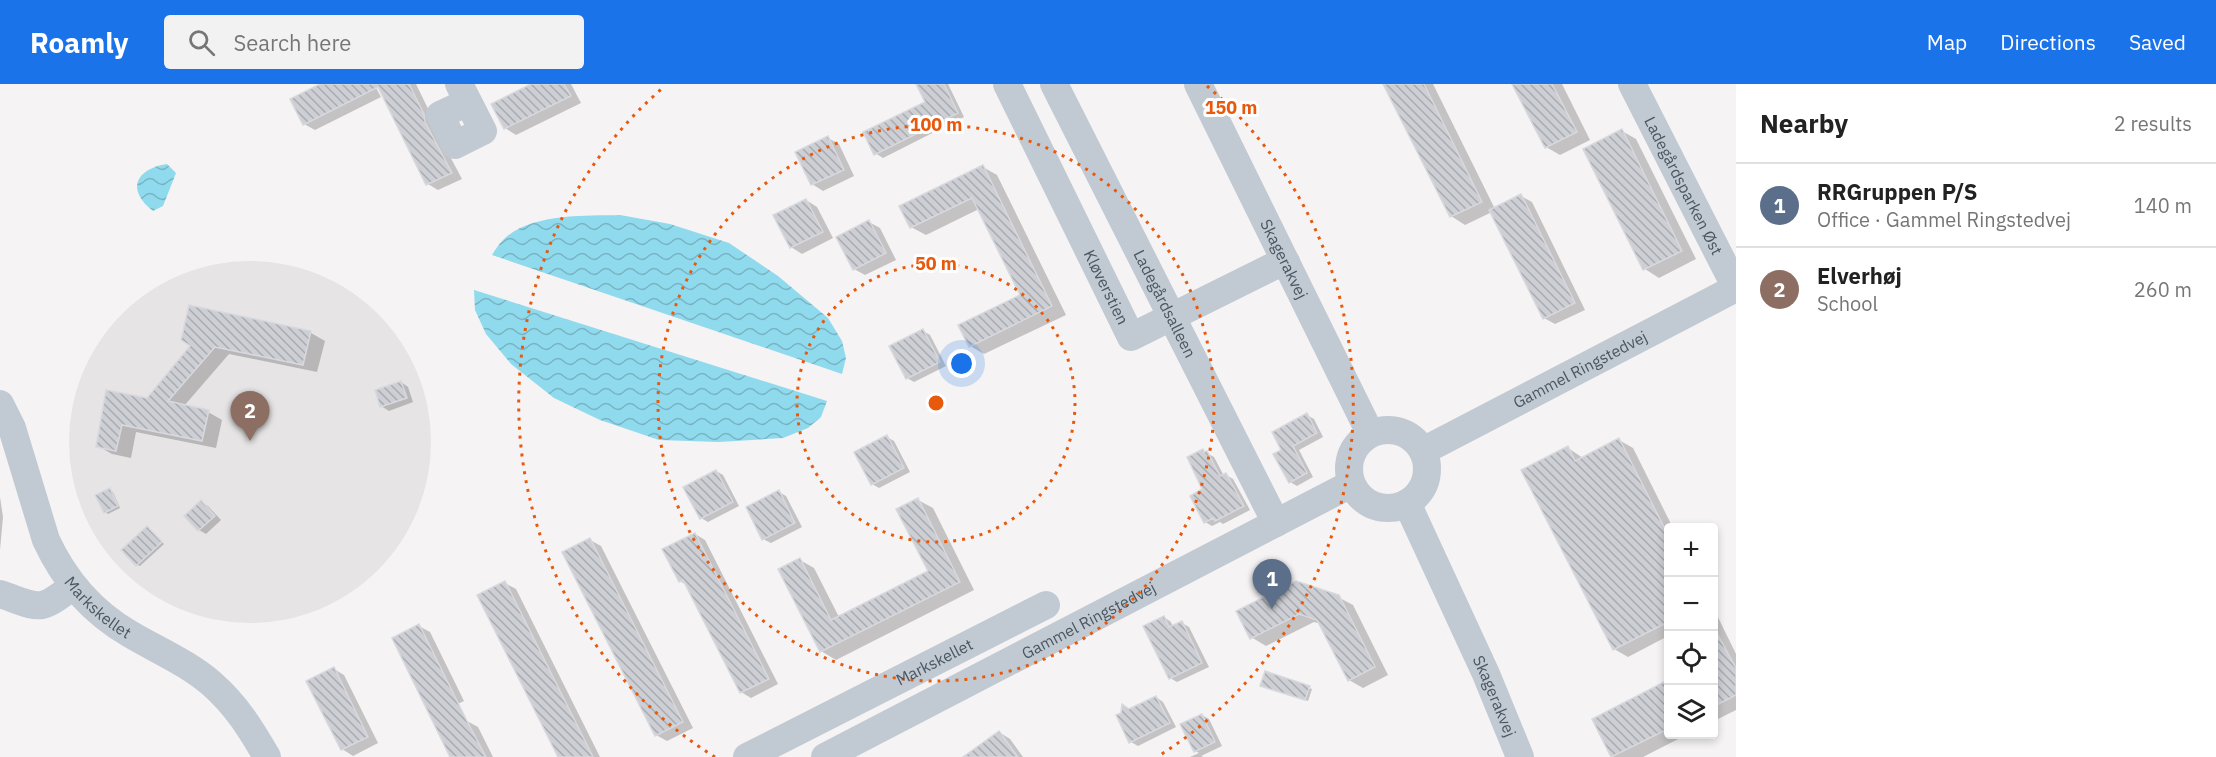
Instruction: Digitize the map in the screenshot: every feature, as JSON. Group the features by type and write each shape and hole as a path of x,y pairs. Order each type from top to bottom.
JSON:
{"street":[{"name":"Kløverstien","path":"1007,84 1131,337 1286,262"},
{"name":"Ladegårdsalleen","path":"1054,84 1276,522"},
{"name":"Skagerakvej","path":"1198,84 1370,433"},
{"name":"Ladegårdsparken Øst","path":"1632,84 1736,288"},
{"name":"Gammel Ringstedvej","path":"1423,451 1736,288"},
{"name":"Markskellet","path":"0,404 12,428 46,540 73,586 116,625 189,667 210,682 249,725 267,757"},
{"path":"1385,429 1400,431 1414,439 1423,451 1427,465 1426,481 1418,494 1407,503 1391,508 1374,506 1360,497 1351,483 1348,469 1351,454 1358,442 1370,433 1385,429"},
{"name":"Gammel Ringstedvej","path":"831,754 1351,483"},
{"name":"Skagerakvej","path":"1407,503 1486,674 1520,757"},
{"path":"0,594 41,606 51,602 73,586"},
{"name":"Markskellet","path":"747,757 1046,605"},
{"path":"821,719 831,754"}],"shaded area":[{"path":"232,261 268,261 303,268 336,282 365,302 390,327 410,356 424,389 431,424 431,460 424,495 410,528 390,557 365,582 336,602 303,616 268,623 232,623 197,616 164,602 135,582 110,557 90,528 76,495 69,460 69,424 76,389 90,356 110,327 135,302 164,282 197,268"}],"water":[{"path":"167,164 176,173 163,206 153,211 139,196 138,182 148,170"},
{"path":"620,215 670,224 729,243 778,276 828,318 842,341 846,358 842,374 492,255 503,240 514,231 543,220 575,216"},
{"path":"474,290 827,401 821,417 808,428 783,438 719,442 659,440 600,420 554,398 511,364 486,334 475,310"}],"building":[{"path":"320,84 409,84 424,114 425,122 452,173 426,185 378,87 303,125 290,99"},
{"path":"531,84 564,84 571,96 504,129 491,104"},
{"path":"916,84 944,84 958,113 874,155 863,132 925,102"},
{"path":"1383,84 1424,84 1482,202 1450,217"},
{"path":"1512,84 1552,84 1577,132 1545,148"},
{"path":"1622,129 1682,251 1643,270 1583,149"},
{"path":"828,136 844,170 811,185 795,152"},
{"path":"983,165 1052,306 969,347 958,325 1020,295 972,198 910,228 899,206"},
{"path":"1521,194 1575,303 1543,319 1489,210"},
{"path":"806,199 823,232 790,248 773,215"},
{"path":"869,220 886,253 853,270 836,237"},
{"path":"189,305 311,331 303,365 215,347 168,401 209,410 202,441 122,425 116,451 96,447 106,390 147,398 190,346 181,340"},
{"path":"923,329 940,362 906,379 889,346"},
{"path":"401,381 407,398 380,407 375,390"},
{"path":"1307,413 1317,433 1293,446 1307,473 1289,483 1273,454 1281,450 1272,432"},
{"path":"887,435 904,468 871,485 854,452"},
{"path":"1619,438 1664,527 1664,624 1613,650 1521,470 1568,446 1575,461"},
{"path":"1203,449 1204,452 1207,451 1220,476 1226,473 1244,506 1215,521 1213,518 1204,523 1190,496 1202,489 1187,457"},
{"path":"716,470 733,502 700,519 683,487"},
{"path":"110,488 118,506 104,513 95,495"},
{"path":"779,490 795,523 762,540 746,507"},
{"path":"918,498 960,582 820,652 778,569 800,558 831,620 928,571 896,509"},
{"path":"201,500 215,516 198,531 184,516"},
{"path":"147,526 162,542 136,566 121,550"},
{"path":"695,533 769,679 740,693 683,580 679,582 662,549"},
{"path":"590,538 683,722 655,736 562,552"},
{"path":"505,581 593,757 558,757 477,595"},
{"path":"1296,581 1339,595 1375,667 1348,681 1317,620 1299,614 1250,639 1236,611"},
{"path":"1164,616 1169,627 1182,621 1202,663 1169,679 1143,626"},
{"path":"419,624 486,757 450,757 392,638"},
{"path":"1718,635 1736,668 1736,695 1718,704"},
{"path":"334,667 368,737 341,750 306,681"},
{"path":"1265,671 1310,686 1305,700 1260,686"},
{"path":"1664,682 1664,731 1611,757 1592,719"},
{"path":"1156,696 1170,723 1129,743 1116,715 1121,713 1122,704 1129,709"},
{"path":"1202,714 1215,742 1194,752 1180,724"},
{"path":"999,731 1018,757 963,757"}],"place":[{"name":"Elverhøj","path":"250,441"},
{"name":"RRGruppen P/S","path":"1272,609"}]}
